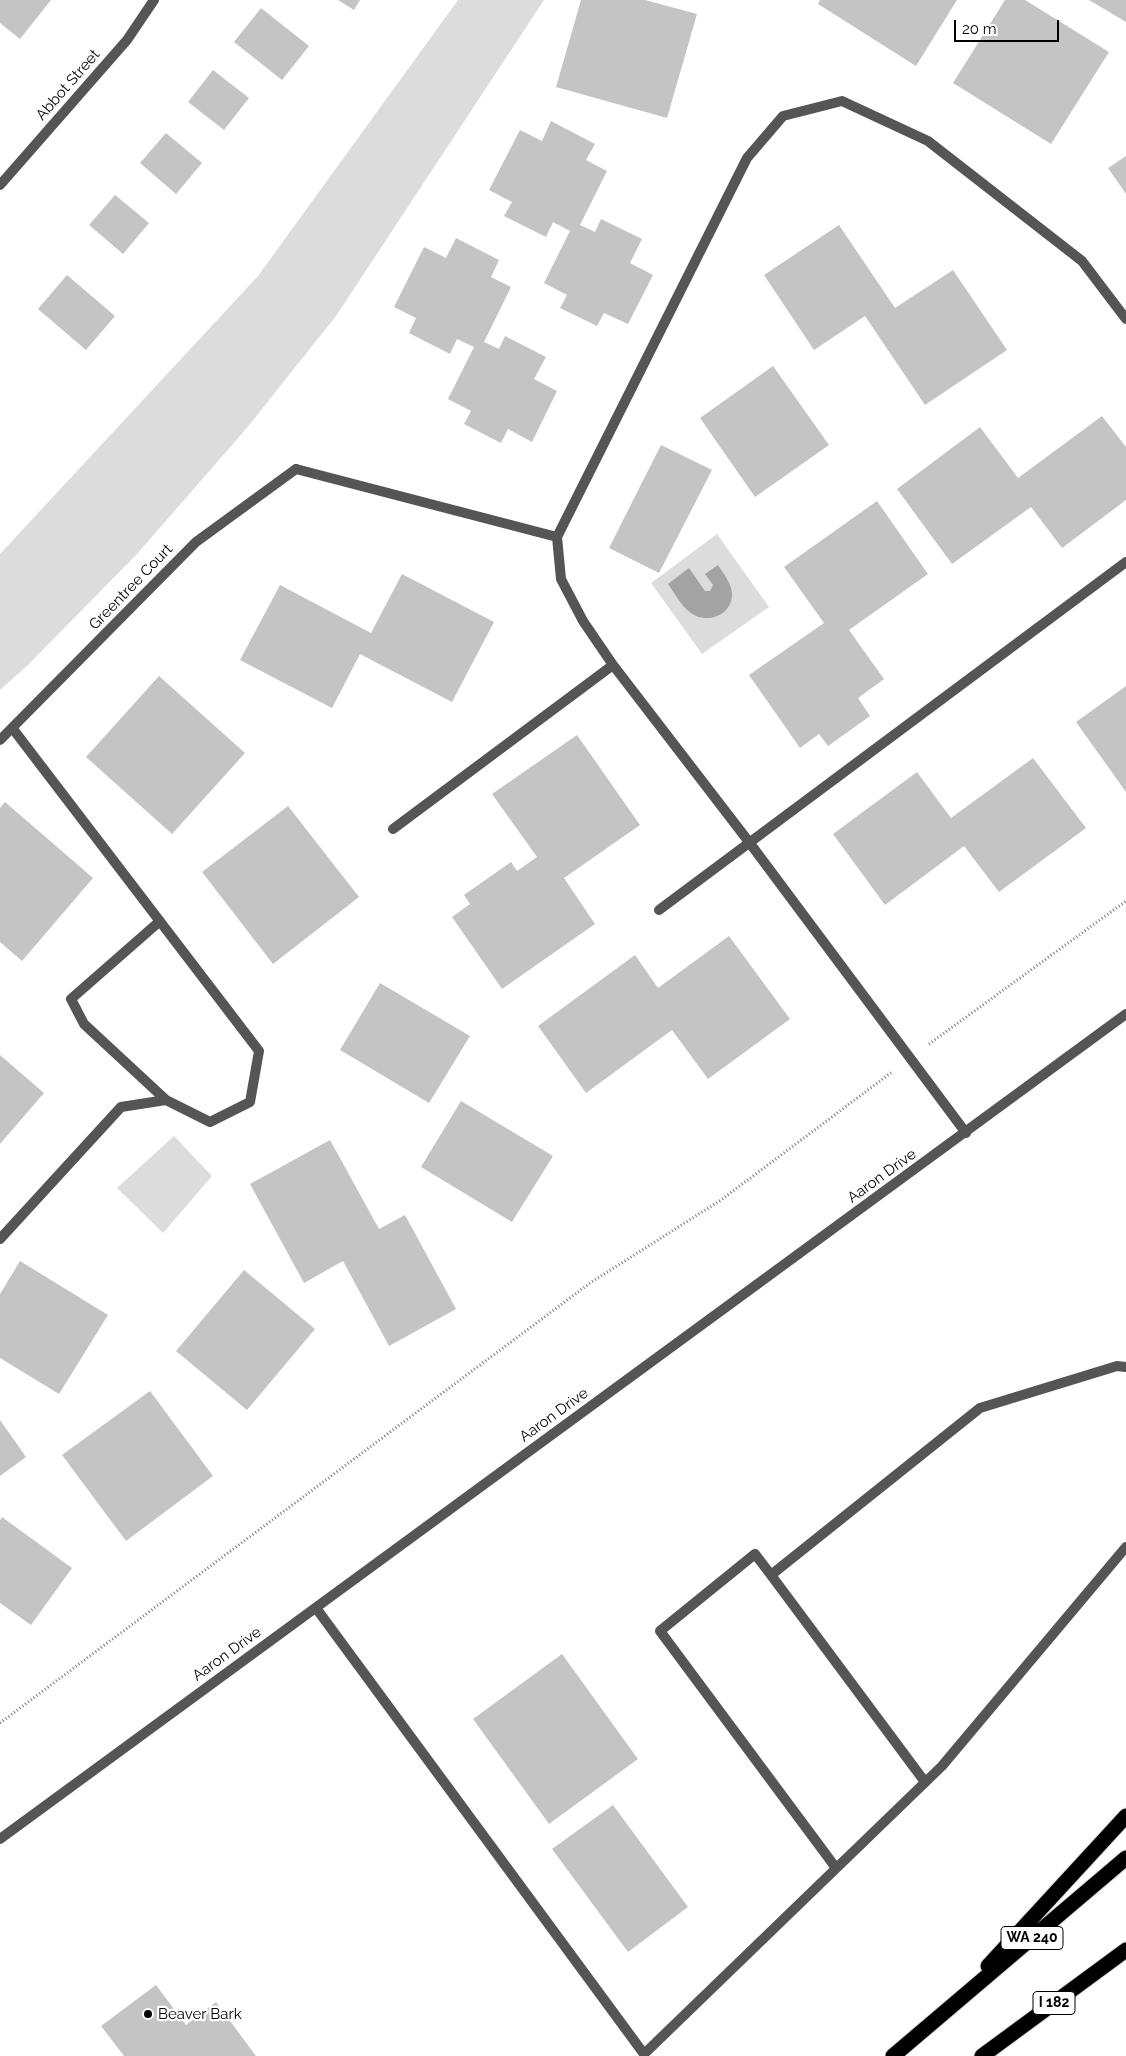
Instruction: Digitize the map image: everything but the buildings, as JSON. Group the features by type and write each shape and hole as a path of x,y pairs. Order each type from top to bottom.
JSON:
{"highway":[{"path":"939,2019 1126,1816"},
{"name":"WA 240","path":"893,2056 939,2019 1126,1858"},
{"name":"I 182","path":"982,2056 1126,1950"}],"street":[{"name":"Abbot Street","path":"0,185 127,40 154,0"},
{"path":"966,1133 749,842 613,665 583,621 561,579 558,537 747,158 783,116 842,101 928,140 1082,261 1126,319"},
{"name":"Greentree Court","path":"0,740 14,729 196,542 296,469 558,537"},
{"path":"659,910 1126,562"},
{"path":"393,829 613,665"},
{"path":"14,729 260,1051 250,1102 210,1122 166,1100 84,1024 70,998 160,921"},
{"name":"Aaron Drive","path":"0,1840 1126,1014"},
{"path":"0,1239 121,1107 166,1100"},
{"path":"770,1575 980,1408 1117,1366 1126,1368"},
{"path":"316,1608 644,2054 942,1766 1126,1547"},
{"path":"836,1868 660,1631 756,1554 925,1782"}],"path":[{"path":"0,1723 583,1289 721,1200 910,1058 1126,901"}],"shaded area":[{"path":"458,0 544,0 336,316 246,429 137,554 28,665 0,690 0,554 258,276"},
{"path":"717,534 769,607 702,654 651,583"},
{"path":"718,565 731,589 729,606 715,617 702,618 696,616 684,606 668,584 689,568 705,591 710,591 713,585 705,574"},
{"path":"174,1136 212,1176 163,1233 117,1188"}],"place":[{"name":"Beaver Bark","path":"148,2014"}]}
